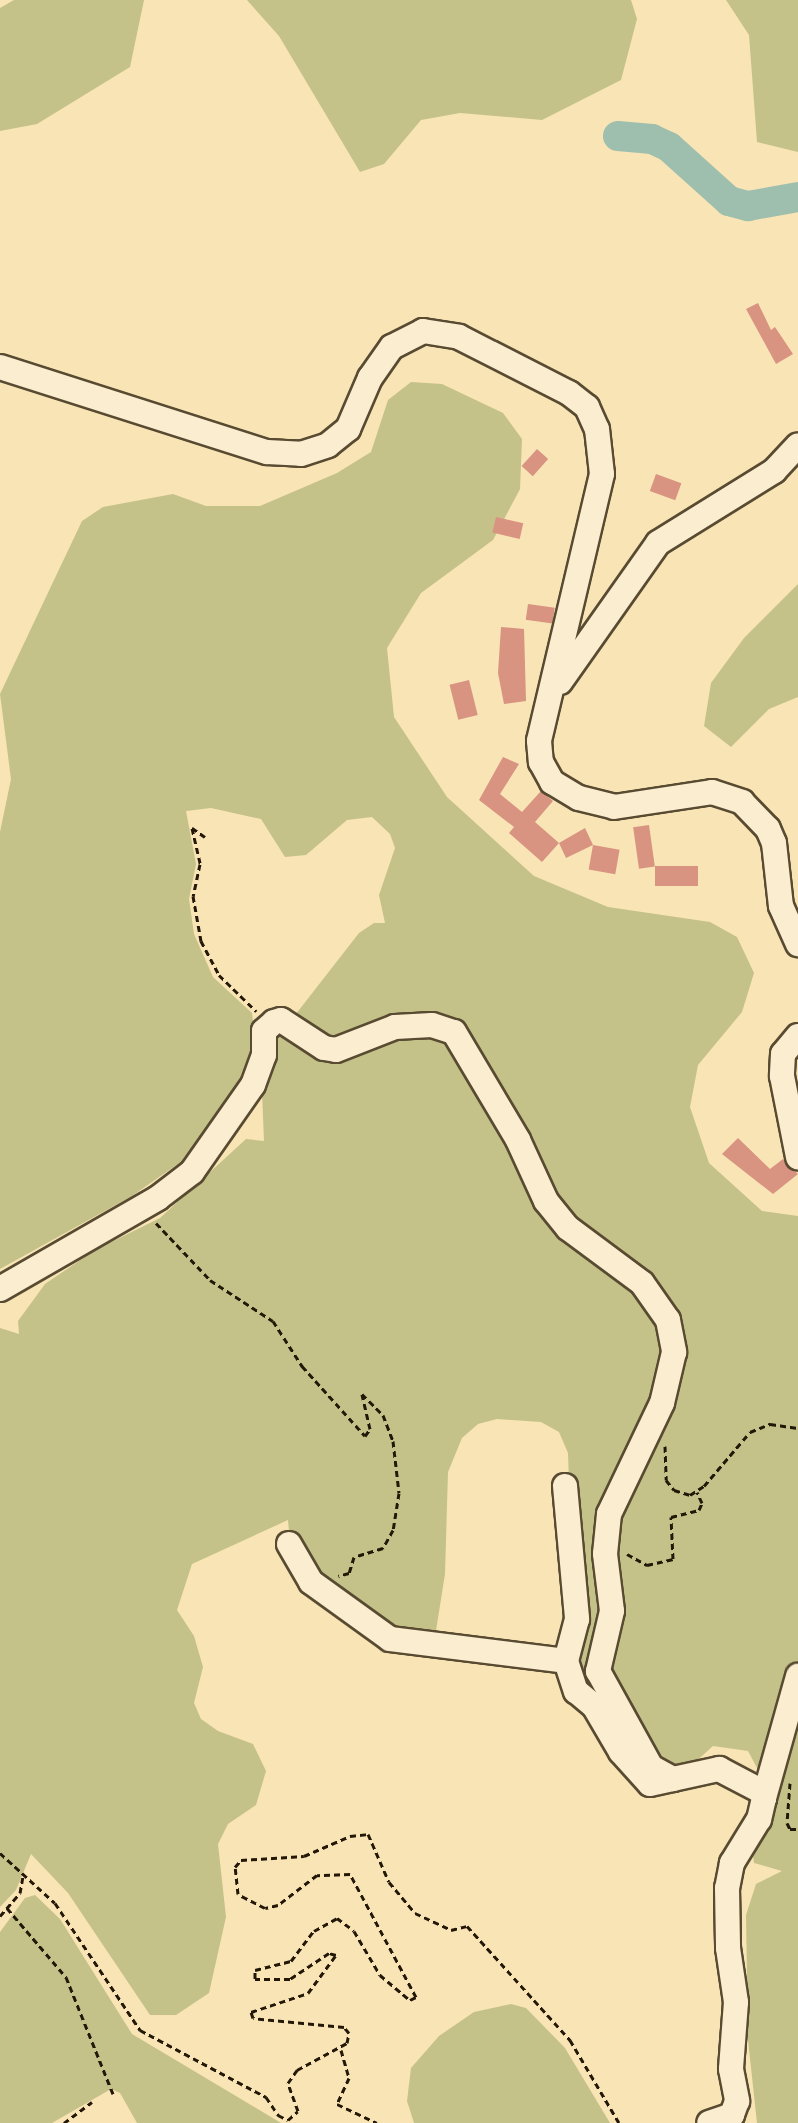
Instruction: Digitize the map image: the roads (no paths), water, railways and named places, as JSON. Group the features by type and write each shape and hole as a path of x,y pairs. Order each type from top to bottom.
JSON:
{"street":[{"path":"0,367 279,453 301,454 328,445 348,429 370,378 392,347 423,331 459,337 569,393 587,407 597,429 602,474 539,741 541,762 552,782 579,798 614,807 699,793 742,802 768,829 774,843 781,906 798,944"},
{"path":"552,689 658,543 774,471 798,445"},
{"path":"0,1289 158,1198 192,1172 253,1085 264,1055 266,1028 281,1020 324,1048 336,1050 395,1027 432,1025 454,1032 511,1127 546,1201 568,1228 642,1283 668,1320 674,1352 663,1401 609,1514 605,1554 612,1611 598,1671 651,1767 673,1779"},
{"path":"798,1036 783,1054 782,1076 798,1157"},
{"path":"565,1486 577,1619 566,1661 576,1691 594,1706 640,1777 656,1785 719,1769 761,1791 764,1798"},
{"path":"295,1554 325,1596 390,1639 566,1661"},
{"path":"709,2123 732,2115 737,2101 731,2069 736,2002 728,1948 727,1888 732,1863 759,1819 798,1676"}],"waterway":[{"path":"618,136 652,139 669,147 729,201 748,206 798,197"}]}
